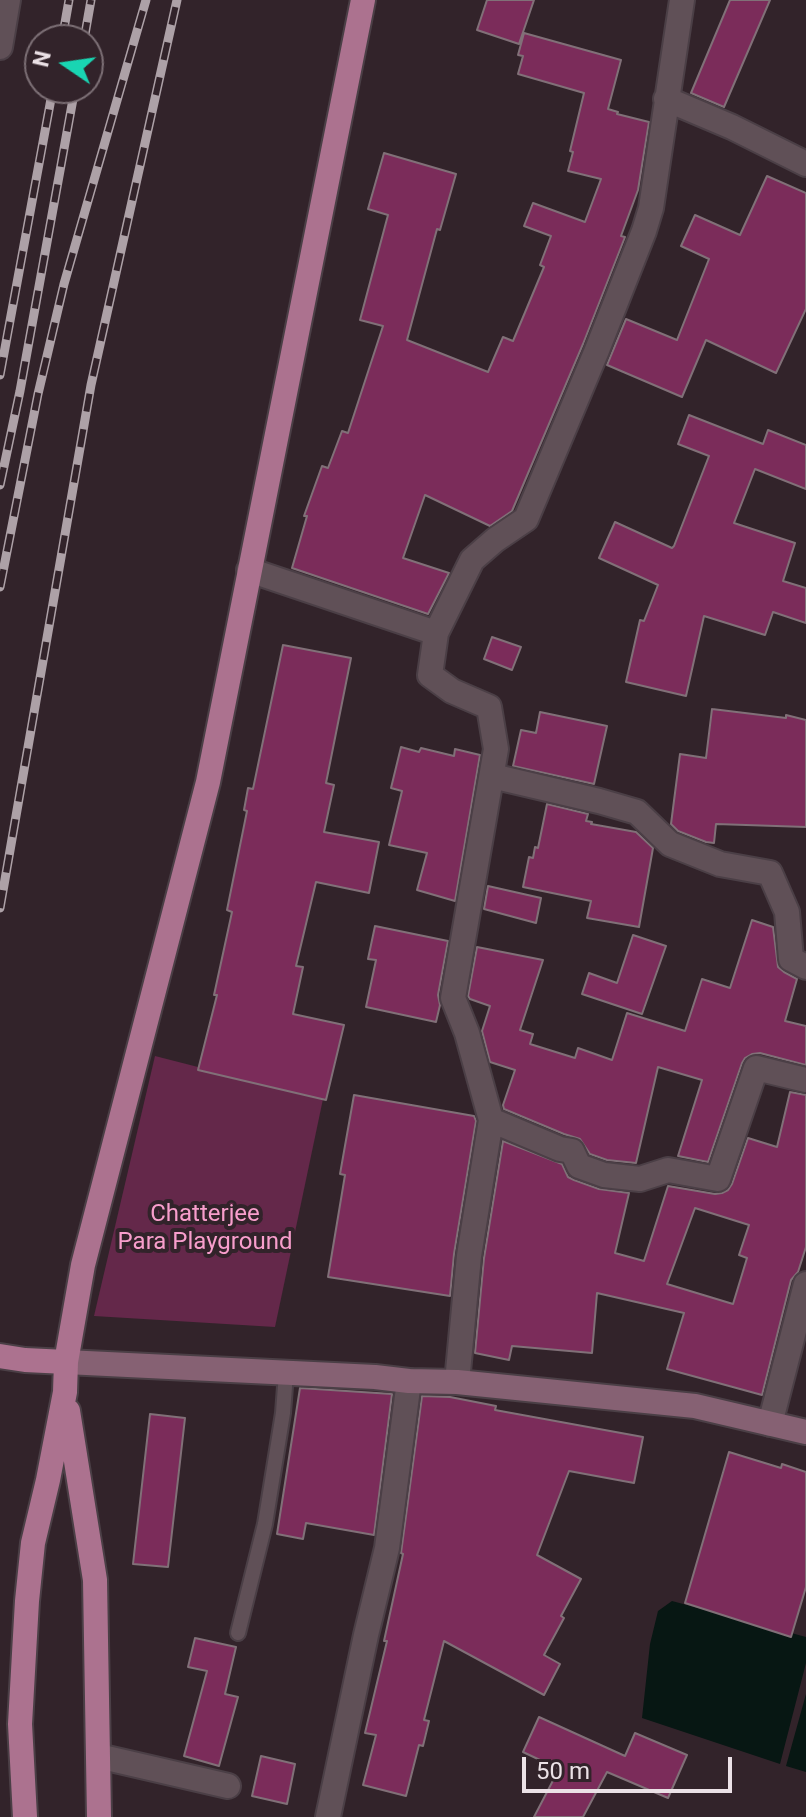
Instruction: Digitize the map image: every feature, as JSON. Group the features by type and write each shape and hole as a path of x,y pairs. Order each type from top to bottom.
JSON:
{"main road":[{"path":"25,1817 20,1724 33,1543 65,1392 66,1362 83,1265 208,782 363,0"},
{"path":"0,1356 25,1360 457,1382 695,1406 806,1432"},
{"path":"65,1392 95,1580 99,1817"}],"street":[{"path":"0,47 8,0"},
{"path":"457,1382 469,1256 491,1120 467,1033 453,998 496,749 489,707 452,691 430,675 436,633 472,560 526,519 597,350 651,208 682,0"},
{"path":"666,99 806,164"},
{"path":"249,570 436,633"},
{"path":"492,776 637,812 670,844 720,864 770,873 787,912 791,959 806,967"},
{"path":"491,1120 560,1149 572,1151 579,1166 604,1175 640,1179 668,1170 718,1179 756,1068 806,1080"},
{"path":"770,1424 806,1284"},
{"path":"328,1817 387,1548 409,1381"},
{"path":"98,1756 228,1786"}],"lane":[{"path":"238,1633 265,1524 283,1413 286,1373"}],"green space":[{"name":"Chatterjee Para Playground","path":"155,1056 323,1099 275,1327 94,1316"}],"shaded area":[{"path":"672,1601 806,1637 806,1663 780,1764 642,1718 650,1644 658,1611"},
{"path":"806,1694 806,1772 786,1766"}],"building":[{"path":"487,0 534,0 519,44 477,30"},
{"path":"730,0 770,0 724,107 691,93"},
{"path":"524,33 621,60 608,109 649,122 638,190 621,236 625,237 583,344 512,511 490,526 425,495 403,558 449,573 428,614 292,568 307,516 304,516 322,466 328,468 342,431 348,433 383,326 360,320 388,215 368,209 384,153 456,174 440,230 437,229 407,340 488,372 503,337 513,341 544,267 540,265 551,236 524,226 533,203 585,222 601,179 568,171 584,93 518,74 523,56 518,55"},
{"path":"767,176 806,193 806,309 776,373 706,340 682,397 607,365 626,319 677,340 709,259 681,246 695,215 740,235"},
{"path":"689,415 763,444 768,430 806,445 806,489 755,469 734,523 795,543 783,581 806,588 806,623 773,612 765,635 704,616 686,696 626,682 640,620 644,621 658,585 599,558 615,522 672,548 674,546 709,456 678,444"},
{"path":"492,637 521,647 512,670 484,659"},
{"path":"283,645 351,658 326,783 334,785 324,832 379,842 369,893 316,882 296,966 303,967 293,1014 344,1025 326,1100 198,1070 217,995 214,995 232,912 227,910 247,811 244,810 248,788 253,789"},
{"path":"712,709 786,718 786,715 806,720 806,827 716,824 714,843 678,831 671,824 680,754 706,758"},
{"path":"540,712 607,726 594,784 513,766 521,730 536,733"},
{"path":"401,747 454,756 455,749 480,755 455,901 417,890 427,853 389,845 402,791 391,788"},
{"path":"547,804 588,814 586,821 591,824 636,832 653,848 639,927 587,918 591,901 523,887 529,857 533,858 535,847 538,848"},
{"path":"488,886 541,898 536,923 484,909"},
{"path":"752,920 773,927 778,967 797,979 785,1021 806,1026 806,1065 760,1053 745,1058 708,1162 678,1156 702,1080 658,1067 636,1163 607,1160 590,1154 580,1139 504,1109 515,1070 490,1062 482,1031 490,1006 468,996 477,947 543,960 520,1030 533,1034 530,1044 575,1058 578,1048 612,1060 627,1013 685,1031 702,979 730,988"},
{"path":"375,926 448,941 436,1022 366,1007 376,960 368,959"},
{"path":"633,935 666,946 642,1014 582,994 589,973 617,983"},
{"path":"790,1092 806,1095 806,1247 798,1272 791,1280 762,1395 667,1369 684,1313 597,1293 592,1353 512,1346 509,1360 475,1353 484,1258 503,1141 562,1164 568,1177 574,1180 599,1189 629,1193 615,1253 644,1261 668,1186 722,1193 732,1184 748,1138 777,1147","holes":["695,1208 749,1225 739,1255 747,1258 733,1304 667,1284"]},
{"path":"354,1095 474,1116 476,1121 450,1296 328,1277 345,1175 340,1174"},
{"path":"300,1388 392,1394 374,1535 306,1523 303,1539 277,1534"},
{"path":"422,1396 450,1397 496,1406 495,1410 643,1437 634,1483 569,1471 537,1555 581,1579 544,1655 560,1664 544,1695 444,1641 424,1720 429,1721 423,1746 419,1745 406,1796 363,1785 376,1735 365,1733 387,1641 384,1641 403,1554"},
{"path":"150,1414 185,1418 168,1567 133,1564"},
{"path":"729,1452 781,1468 782,1464 806,1472 806,1587 791,1637 685,1603"},
{"path":"195,1638 236,1647 225,1694 238,1697 219,1766 184,1756 207,1671 188,1667"},
{"path":"539,1717 625,1756 635,1733 687,1755 668,1798 607,1772 583,1817 534,1817 559,1769 523,1752"},
{"path":"261,1756 295,1764 287,1804 252,1796"}],"railway":[{"path":"65,24 69,0"},
{"path":"87,24 91,0"},
{"path":"0,587 38,394 64,284 146,0"},
{"path":"0,908 91,385 177,0"},
{"path":"0,375 50,104"},
{"path":"0,485 72,104"}]}
